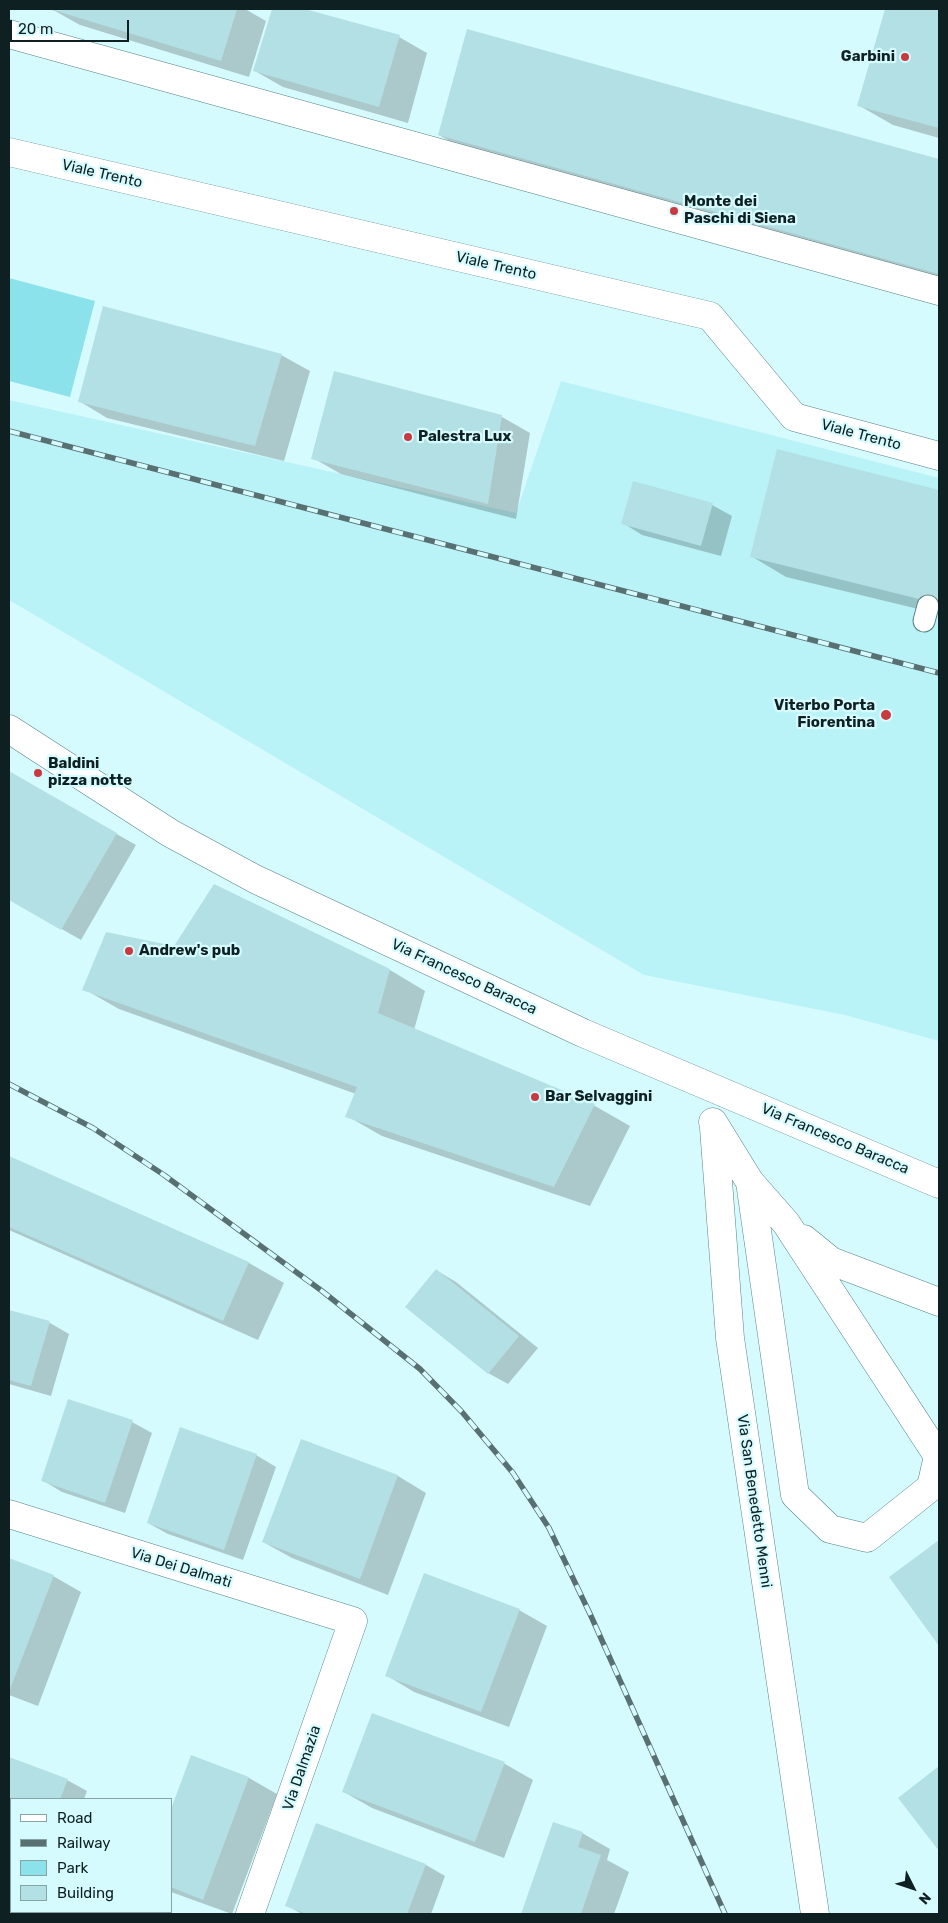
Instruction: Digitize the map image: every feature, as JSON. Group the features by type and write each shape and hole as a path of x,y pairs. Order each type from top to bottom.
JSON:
{"street":[{"path":"9,34 939,290"},
{"name":"Viale Trento","path":"9,152 710,316 794,417 939,456"},
{"name":"Via Francesco Baracca","path":"9,729 170,833 255,879 583,1033 939,1184"},
{"name":"Via San Benedetto Menni","path":"712,1087 713,1122 730,1338 815,1914"},
{"path":"713,1122 750,1182 786,1223 938,1456 931,1487 867,1538 830,1530 795,1495 750,1182"},
{"path":"786,1223 831,1260 939,1302"},
{"name":"Via Dei Dalmati","path":"9,1514 353,1621"},
{"name":"Via Dalmazia","path":"250,1914 353,1621"}],"shaded area":[{"path":"561,381 939,478 939,1041 845,1015 644,975 9,600 9,400 516,513"}],"green space":[{"path":"9,278 95,301 70,397 9,381"}],"building":[{"path":"50,9 237,9 221,61"},
{"path":"272,9 305,9 400,35 379,107 253,71"},
{"name":"Garbini","path":"885,9 939,9 939,128 857,106"},
{"path":"467,29 939,159 939,274 438,135"},
{"path":"103,306 282,354 255,446 78,402"},
{"name":"Palestra Lux","path":"334,371 502,415 488,504 311,459"},
{"path":"777,449 939,490 939,604 750,557"},
{"path":"633,481 713,503 701,546 621,524"},
{"path":"9,771 117,833 61,930 9,900"},
{"path":"214,884 390,969 378,1013 595,1104 554,1187 345,1117 357,1087 82,990 106,932 174,946"},
{"path":"9,1156 249,1262 223,1321 9,1227"},
{"path":"436,1269 519,1336 488,1374 405,1307"},
{"path":"9,1310 50,1321 31,1386 9,1380"},
{"path":"68,1399 133,1420 105,1503 41,1481"},
{"path":"180,1427 257,1454 224,1550 147,1523"},
{"path":"301,1439 398,1475 360,1579 262,1542"},
{"path":"939,1540 939,1646 889,1577"},
{"path":"9,1558 54,1575 9,1692"},
{"path":"424,1573 520,1609 481,1712 385,1676"},
{"path":"372,1713 505,1762 475,1842 342,1792"},
{"path":"191,1755 249,1777 203,1900 172,1887 172,1806"},
{"path":"9,1757 68,1779 60,1798 10,1798 9,1837"},
{"path":"939,1766 939,1851 898,1798"},
{"path":"553,1822 583,1832 578,1847 601,1855 581,1914 521,1914"},
{"path":"316,1823 426,1864 407,1914 307,1914 285,1906"}],"railway":[{"path":"9,431 939,673"},
{"path":"9,1084 93,1128 164,1175 322,1291 420,1369 462,1412 513,1473 549,1528 591,1616 725,1914"}],"place":[{"name":"Garbini","path":"905,57"},
{"name":"Monte dei Paschi di Siena","path":"674,211"},
{"name":"Palestra Lux","path":"408,437"},
{"name":"Viterbo Porta Fiorentina","path":"886,715"},
{"name":"Baldini pizza notte","path":"38,773"},
{"name":"Andrew's pub","path":"129,951"},
{"name":"Bar Selvaggini","path":"535,1097"}]}
